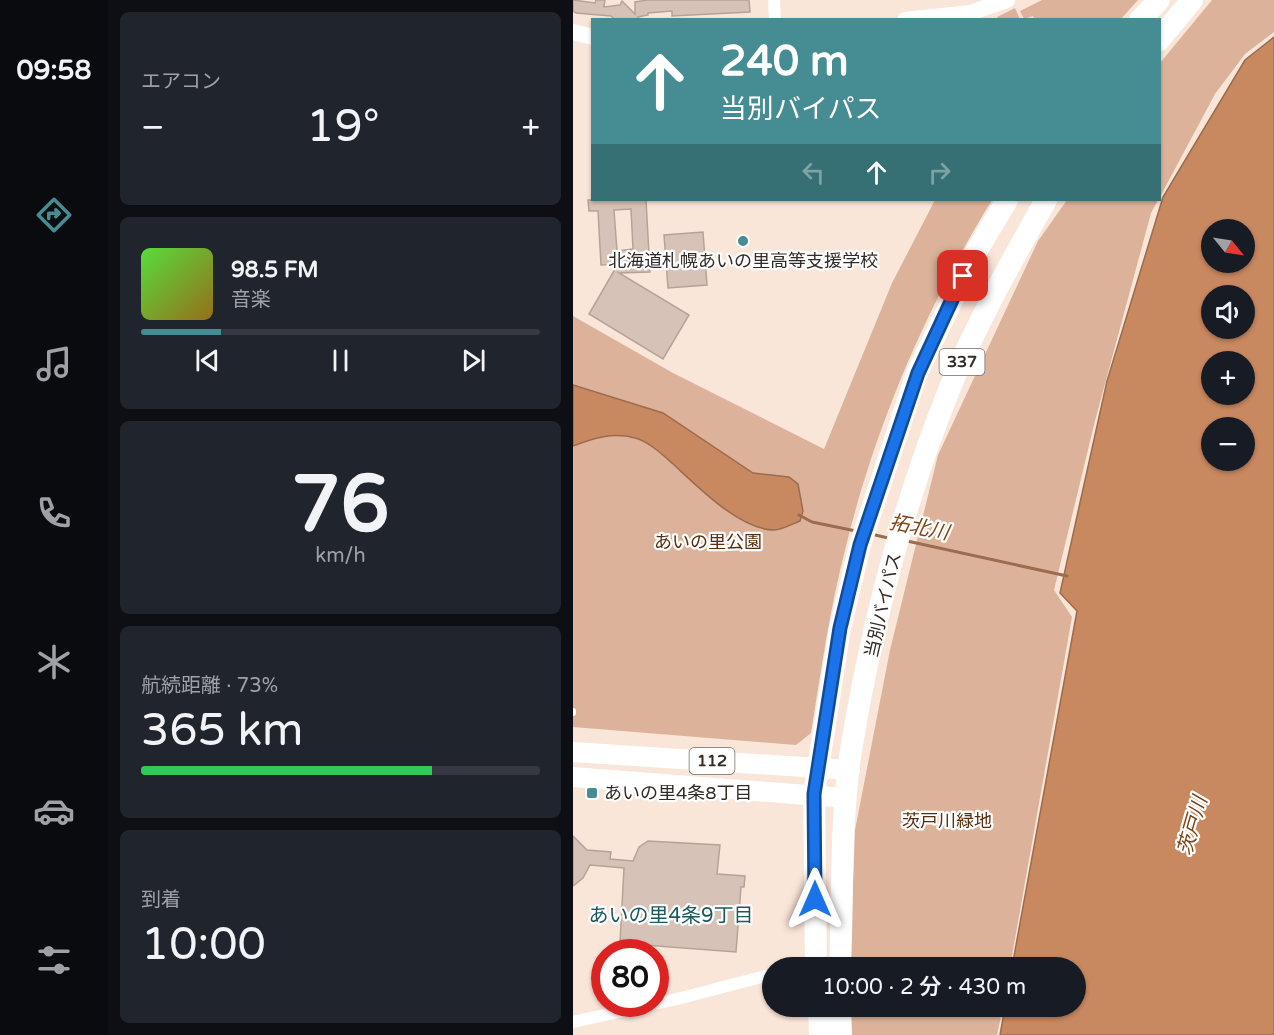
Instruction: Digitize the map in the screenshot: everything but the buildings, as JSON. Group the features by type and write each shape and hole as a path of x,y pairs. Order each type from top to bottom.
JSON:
{"highway":[{"path":"1142,18 1159,0"},
{"path":"1161,38 1192,0"},
{"name":"当別バイパス","path":"809,957 814,794 840,628 864,533 918,373 973,257 1006,201"},
{"name":"当別バイパス","path":"840,957 846,798 851,752 874,639 899,540 949,391 1000,281 1045,201"},
{"path":"819,1017 820,1035"},
{"path":"840,1017 841,1035"}],"main road":[{"name":"112","path":"573,752 850,770"},
{"name":"112","path":"573,777 846,798"}],"street":[{"path":"774,0 775,18"},
{"path":"924,18 990,13 1007,0"},
{"path":"573,32 591,36"},
{"path":"573,1022 762,977"}],"green space":[{"path":"1042,0 1138,0 1122,18 1034,18 1033,16 1024,18 1020,11"},
{"path":"1212,0 1274,0 1274,32 1245,54 1215,94 1161,195 1161,62"},
{"path":"1015,8 1020,18 998,18"},
{"name":"あいの里公園","path":"934,201 991,201 968,240 925,324 872,455 840,569 811,733 796,745 573,727 573,316 673,373 824,449 892,283"},
{"name":"茨戸川緑地","path":"1066,201 1157,201 1151,213 1095,421 1054,590 1072,617 1012,957 850,957 855,830 890,650 938,455 1038,241"},
{"path":"849,1017 1001,1017 997,1035 849,1035"}],"water":[{"name":"茨戸川","path":"1274,37 1274,1035 1000,1035 1003,1017 1086,1017 1086,957 1014,957 1077,611 1060,593 1107,381 1163,197 1245,60"},
{"path":"573,385 663,413 753,473 789,477 798,484 803,511 800,521 774,530 747,523 720,506 660,453 640,440 627,436 611,436 596,438 573,446"}],"waterway":[{"name":"拓北川","path":"799,515 812,522 856,531"},
{"name":"拓北川","path":"871,534 888,538"},
{"name":"拓北川","path":"907,541 1067,576"}],"place":[{"name":"北海道札幌あいの里高等支援学校","path":"743,241"},
{"name":"あいの里4条8丁目","path":"592,793"}],"district":[{"name":"あいの里4条9丁目","path":"671,916"}],"route":[{"path":"815,899 814,794 840,628 860,545 885,465 918,373 963,276"}]}
